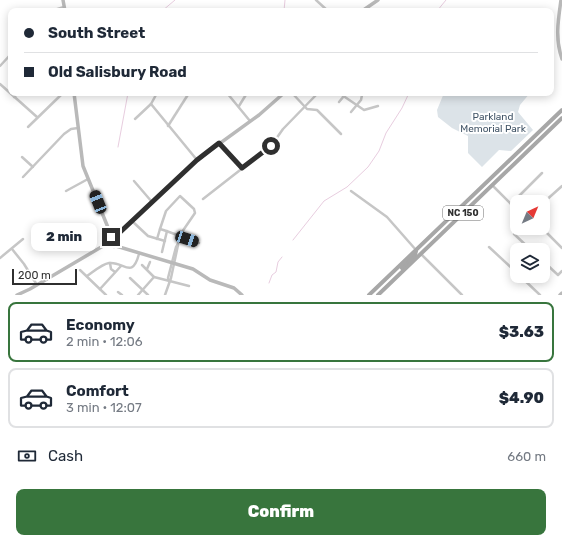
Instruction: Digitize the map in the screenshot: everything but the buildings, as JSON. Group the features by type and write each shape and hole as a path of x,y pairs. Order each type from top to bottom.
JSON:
{"main road":[{"path":"366,8 378,0"},
{"path":"561,0 556,29 557,41 562,59"},
{"path":"74,96 81,156 88,178 109,230 124,249"},
{"path":"17,295 37,285 114,238 197,160 251,121 280,96"},
{"name":"NC 150","path":"369,295 562,110"},
{"name":"NC 150","path":"378,295 562,118"},
{"path":"527,152 525,148 549,122"},
{"path":"421,254 419,251 437,232 438,228"},
{"path":"110,245 114,238"},
{"path":"116,246 120,243"},
{"path":"103,246 116,246 139,254 174,263 199,272 215,282 230,286 242,295"},
{"path":"391,283 395,276 415,255 416,250"}],"street":[{"path":"316,0 325,8"},
{"path":"0,84 8,91"},
{"path":"28,127 60,96"},
{"path":"135,119 151,104 155,96"},
{"path":"168,126 187,96"},
{"path":"230,96 251,121"},
{"path":"239,106 245,96"},
{"path":"295,96 304,107 316,110 341,134"},
{"path":"203,199 271,146 283,129 315,96"},
{"path":"339,102 344,96 357,106 367,110 378,106"},
{"path":"351,112 357,106 362,96"},
{"path":"14,97 37,117"},
{"path":"151,104 197,160"},
{"path":"23,178 64,134 71,129 78,128"},
{"path":"219,143 242,168"},
{"path":"22,157 33,167"},
{"path":"492,185 510,204 542,173"},
{"path":"66,191 88,178"},
{"path":"134,180 152,202"},
{"path":"550,197 562,186"},
{"path":"351,191 387,217 416,250"},
{"path":"157,239 166,211 180,196 195,212 185,226 180,237 165,295"},
{"path":"132,221 148,236 164,241"},
{"path":"160,229 199,243"},
{"path":"162,252 167,231"},
{"path":"515,235 524,243"},
{"path":"549,235 562,248"},
{"path":"0,258 23,239"},
{"path":"489,247 510,266"},
{"path":"12,249 24,264 37,285"},
{"path":"87,276 110,263 127,268 134,266 139,254"},
{"path":"421,254 462,295"},
{"path":"147,270 150,262"},
{"path":"110,263 111,268 115,272"},
{"path":"142,265 154,277 189,286"},
{"path":"100,289 120,266"},
{"path":"550,268 558,275 562,271"},
{"path":"80,270 106,295"},
{"path":"138,295 154,277"},
{"path":"130,278 148,295"},
{"path":"527,283 540,295"},
{"path":"118,292 122,295"}],"green space":[{"name":"Parkland Memorial Park","path":"443,96 528,96 520,105 518,112 533,130 511,151 499,150 482,167 468,153 468,136 452,128 438,117 437,110"}],"waterway":[{"path":"166,8 175,0"},
{"path":"284,8 285,0"},
{"path":"439,8 446,0"},
{"path":"118,147 127,96"},
{"path":"293,240 324,201 347,187 368,167 379,151 386,133 402,108 408,96"},
{"path":"269,283 272,275 276,272 278,262 282,257"}],"route":[{"path":"111,237 116,236 197,160 219,143 242,168 271,146"}]}
